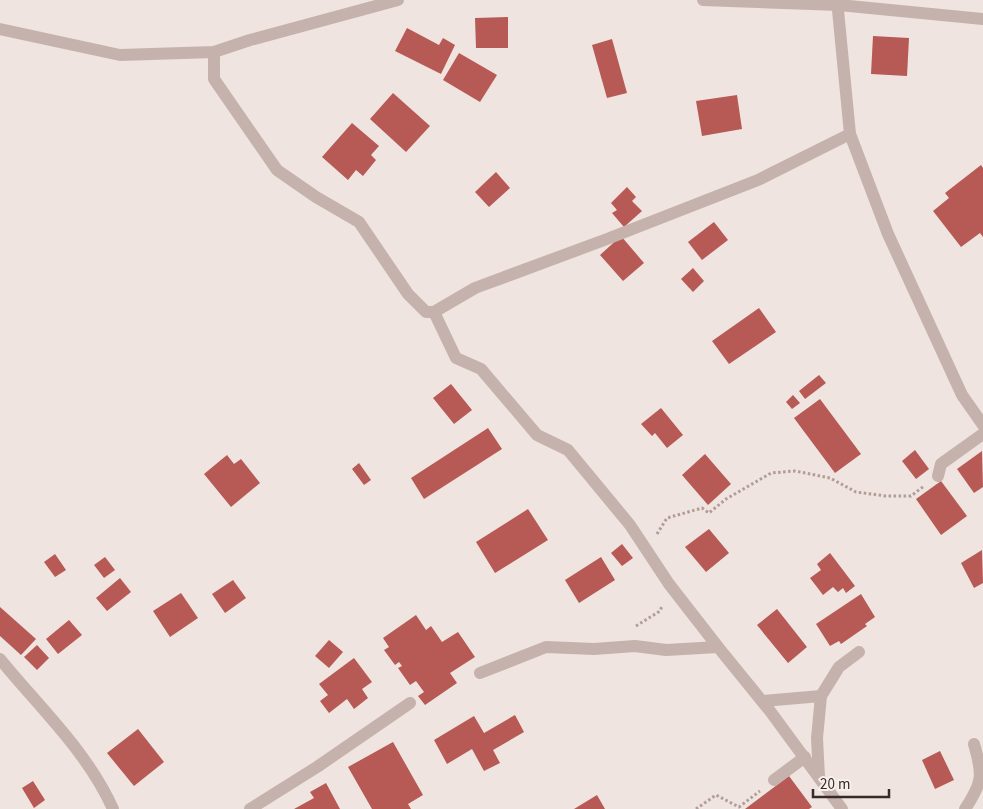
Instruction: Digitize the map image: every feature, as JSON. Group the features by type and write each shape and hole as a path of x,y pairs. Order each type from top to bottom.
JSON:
{"street":[{"path":"0,29 120,56 214,52 250,40 398,0"},
{"path":"703,0 838,2 983,19"},
{"path":"838,2 850,134 888,234 962,394 983,425"},
{"path":"214,52 214,79 276,170 316,197 359,222 408,294 426,312 434,312 475,288 758,180 850,134"},
{"path":"434,312 456,358 481,369 537,435 568,450 630,525 669,584 762,701 842,809"},
{"path":"938,476 941,464 983,434"},
{"path":"480,673 546,647 594,649 635,646 666,650 718,646"},
{"path":"819,777 817,738 821,696 839,666 859,652"},
{"path":"0,659 28,694 76,747 107,796 113,809"},
{"path":"762,701 821,696"},
{"path":"250,809 317,767 410,703"},
{"path":"965,809 978,790 982,766 974,744"},
{"path":"774,780 805,757"}],"path":[{"path":"651,556 657,532 667,518 702,508 709,513 726,499 771,473 795,471 830,478 856,492 886,496 911,496 938,476"},
{"path":"631,630 660,611 669,584"},
{"path":"696,809 716,795 739,807 774,780"}],"building":[{"path":"508,17 508,48 476,48 475,18"},
{"path":"407,28 439,45 443,38 455,45 441,74 395,51"},
{"path":"873,36 909,38 907,76 871,74"},
{"path":"612,39 627,93 607,98 592,45"},
{"path":"459,53 497,75 480,102 443,80"},
{"path":"393,93 430,126 406,152 370,119"},
{"path":"737,95 742,129 702,136 696,101"},
{"path":"352,123 379,146 371,155 376,160 363,176 356,170 348,180 322,157"},
{"path":"981,165 983,168 983,237 980,233 961,247 933,211 949,198 945,193"},
{"path":"496,172 510,188 489,207 475,192"},
{"path":"627,187 636,197 632,201 642,211 624,227 612,213 617,210 611,203"},
{"path":"714,222 728,240 702,260 688,242"},
{"path":"621,236 644,263 623,281 600,255"},
{"path":"693,268 704,281 693,292 681,279"},
{"path":"759,308 776,332 729,364 712,341"},
{"path":"819,375 826,383 805,399 799,391"},
{"path":"451,384 472,410 454,424 433,398"},
{"path":"793,395 800,403 792,409 786,402"},
{"path":"820,399 861,454 835,473 794,418"},
{"path":"661,408 683,435 667,448 655,433 652,436 641,424"},
{"path":"488,428 502,449 424,499 411,478"},
{"path":"915,450 929,469 916,479 902,461"},
{"path":"982,451 983,487 974,493 957,469"},
{"path":"705,454 731,484 708,505 682,475"},
{"path":"227,455 234,464 241,459 260,483 231,507 204,474"},
{"path":"359,463 371,480 364,485 352,469"},
{"path":"941,481 967,516 941,535 916,499"},
{"path":"528,509 548,540 495,573 476,542"},
{"path":"709,529 729,553 706,572 685,547"},
{"path":"622,544 633,558 622,566 611,553"},
{"path":"982,550 983,583 974,588 961,563"},
{"path":"830,553 855,586 846,593 843,588 838,592 833,587 823,595 810,578 821,570 817,564"},
{"path":"55,554 66,570 55,577 44,562"},
{"path":"105,557 115,570 104,578 94,565"},
{"path":"601,557 615,580 579,603 565,580"},
{"path":"120,578 131,592 107,611 96,598"},
{"path":"233,580 246,598 225,613 212,594"},
{"path":"181,593 198,618 170,637 153,611"},
{"path":"861,594 875,617 865,624 867,626 841,644 839,641 830,646 816,624"},
{"path":"0,607 36,639 21,655 0,636"},
{"path":"777,609 807,647 788,663 757,625"},
{"path":"416,615 426,630 431,626 442,642 458,632 475,657 450,673 457,683 425,705 418,696 424,692 416,681 410,685 398,668 402,666 399,662 395,665 384,650 389,647 383,638"},
{"path":"69,620 82,635 58,654 46,639"},
{"path":"329,640 343,652 329,668 315,656"},
{"path":"37,645 49,658 37,670 24,657"},
{"path":"354,658 372,682 362,689 368,698 354,709 347,699 329,713 320,701 328,695 319,684"},
{"path":"515,715 524,732 493,750 500,763 484,771 472,749 447,764 434,740 474,716 484,733"},
{"path":"138,729 164,762 134,786 107,753"},
{"path":"393,742 423,795 408,804 411,809 372,809 348,767"},
{"path":"940,751 954,780 935,789 922,760"},
{"path":"789,776 812,807 809,809 745,809"},
{"path":"33,781 45,800 34,808 22,788"},
{"path":"326,783 340,809 294,809 314,798 310,792"},
{"path":"597,795 605,809 574,809"}]}
